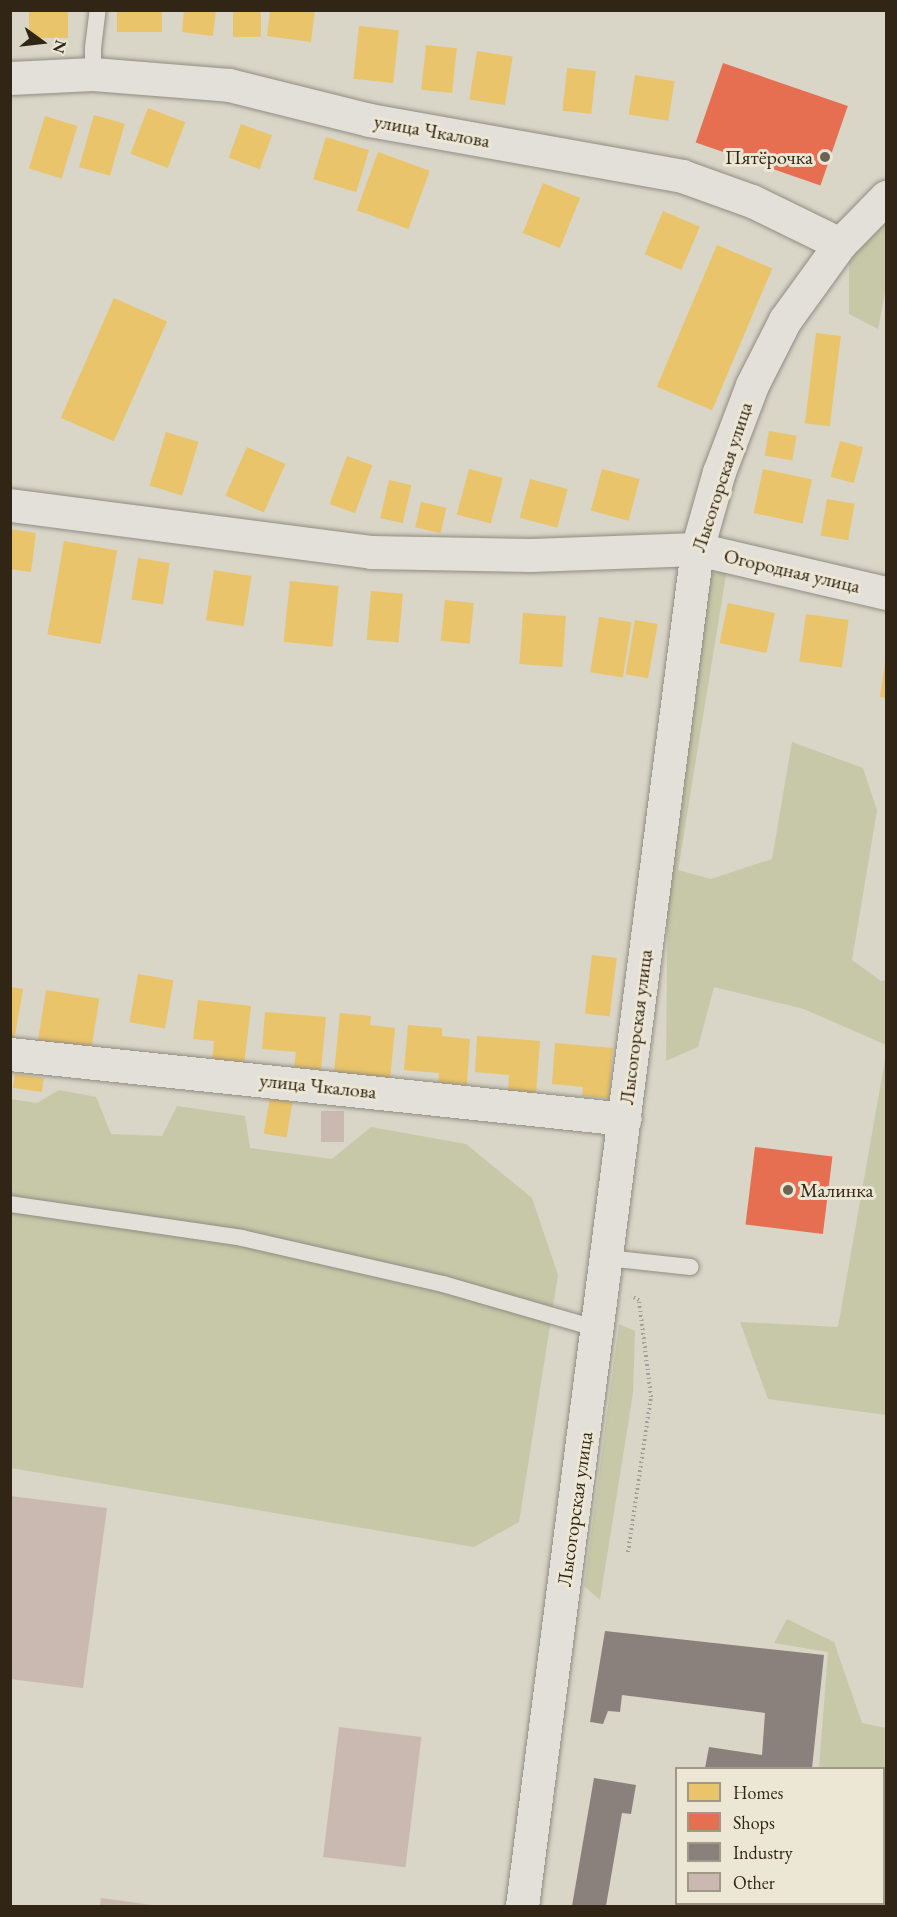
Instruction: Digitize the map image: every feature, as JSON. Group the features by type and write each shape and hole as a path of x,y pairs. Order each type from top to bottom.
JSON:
{"street":[{"name":"улица Чкалова","path":"10,78 93,74 228,86 369,120 682,176 752,201 840,244"},
{"name":"Лысогорская улица","path":"522,1906 697,549 719,472 752,385 785,320 840,244 886,197"},
{"name":"Огородная улица","path":"10,505 369,552 531,555 697,549 886,593"},
{"name":"улица Чкалова","path":"10,1054 625,1119"}],"lane":[{"path":"93,74 93,48 98,10"},
{"path":"10,1204 242,1238 443,1284 598,1329"},
{"path":"607,1258 691,1268"}],"path":[{"path":"628,1552 651,1397 639,1300"}],"green space":[{"path":"886,213 886,287 878,329 849,314 849,254"},
{"path":"727,569 678,870 711,879 772,859 792,742 863,768 877,810 852,960 881,981 886,980 886,1045 804,1009 714,987 698,1047 666,1061 668,866 708,575"},
{"path":"886,1054 886,1415 768,1399 740,1322 838,1327"},
{"path":"59,1090 96,1097 111,1134 162,1136 177,1106 245,1116 250,1148 332,1159 371,1127 466,1144 532,1198 558,1275 519,1522 474,1547 11,1468 10,1099 37,1103"},
{"path":"619,1324 635,1331 633,1393 600,1600 584,1586"},
{"path":"787,1619 834,1642 862,1723 886,1728 886,1832 885,1767 819,1767 828,1652 774,1643"}],"building: Homes":[{"path":"29,10 68,10 68,38 29,38"},
{"path":"117,10 162,10 162,32 117,32"},
{"path":"184,10 216,10 213,36 182,32"},
{"path":"233,10 261,10 261,37 233,37"},
{"path":"270,10 315,10 311,42 267,36"},
{"path":"359,26 399,30 393,83 353,79"},
{"path":"426,45 457,48 452,93 421,90"},
{"path":"477,51 513,57 505,105 469,99"},
{"path":"567,68 596,71 591,114 563,111"},
{"path":"635,75 675,81 668,121 629,115"},
{"path":"148,108 185,122 168,168 130,154"},
{"path":"94,115 125,124 110,176 79,167"},
{"path":"45,116 78,126 61,179 29,169"},
{"path":"241,124 272,135 260,169 229,158"},
{"path":"326,137 369,150 356,192 313,179"},
{"path":"378,152 430,171 408,229 357,210"},
{"path":"543,183 580,198 560,248 523,233"},
{"path":"663,211 700,227 681,270 645,254"},
{"path":"717,245 772,268 712,410 657,387"},
{"path":"114,298 167,322 114,441 61,418"},
{"path":"816,333 841,336 830,426 805,423"},
{"path":"769,431 797,436 792,460 765,456"},
{"path":"166,432 199,442 182,495 150,486"},
{"path":"840,441 863,447 854,483 830,477"},
{"path":"247,447 285,464 264,513 225,495"},
{"path":"347,456 372,465 355,513 330,504"},
{"path":"469,469 503,478 491,523 457,514"},
{"path":"602,469 640,479 629,521 591,511"},
{"path":"763,469 812,479 803,523 754,513"},
{"path":"530,479 568,489 557,528 520,518"},
{"path":"389,480 411,485 403,523 380,518"},
{"path":"827,499 855,504 848,540 821,535"},
{"path":"421,502 446,508 440,533 415,527"},
{"path":"10,529 36,533 31,572 10,569"},
{"path":"64,541 117,550 101,644 48,635"},
{"path":"138,558 170,563 163,604 131,599"},
{"path":"214,570 252,576 244,626 206,620"},
{"path":"290,581 339,586 332,647 284,642"},
{"path":"371,591 403,594 399,643 367,640"},
{"path":"445,600 474,603 470,644 441,641"},
{"path":"728,603 775,613 766,653 719,643"},
{"path":"523,613 566,616 562,667 519,664"},
{"path":"806,614 849,620 842,668 799,662"},
{"path":"599,617 632,622 623,677 590,672"},
{"path":"635,620 658,624 648,678 625,674"},
{"path":"886,662 886,698 880,697"},
{"path":"592,955 617,958 610,1017 585,1014"},
{"path":"138,974 173,980 165,1029 129,1022"},
{"path":"10,987 23,989 14,1041 10,1041"},
{"path":"46,990 99,998 91,1052 38,1043"},
{"path":"198,1000 251,1006 244,1065 212,1061 214,1041 193,1039"},
{"path":"265,1012 326,1017 321,1070 294,1068 296,1052 262,1049"},
{"path":"340,1013 371,1016 370,1025 395,1028 390,1080 333,1082"},
{"path":"408,1025 442,1028 442,1036 470,1039 467,1085 438,1083 439,1073 404,1070"},
{"path":"477,1036 540,1041 536,1094 508,1092 509,1075 475,1072"},
{"path":"555,1043 613,1048 609,1098 582,1096 583,1087 552,1084"},
{"path":"15,1074 44,1078 42,1092 13,1088"},
{"path":"270,1098 293,1102 286,1137 264,1133"}],"building: Shops":[{"path":"723,63 848,106 820,185 696,142"},
{"name":"Малинка","path":"755,1147 832,1157 823,1234 745,1224"}],"building: Industry":[{"path":"605,1631 824,1655 812,1767 705,1767 709,1747 762,1755 765,1713 622,1695 620,1712 608,1711 603,1724 590,1722"},
{"path":"594,1778 636,1785 631,1814 622,1813 606,1906 572,1906"},
{"path":"885,1824 886,1824 885,1874"},
{"path":"699,1905 745,1905 745,1906"},
{"path":"778,1905 851,1905 778,1906"}],"building: Other":[{"path":"321,1111 344,1111 344,1142 321,1142"},
{"path":"10,1496 107,1508 83,1688 10,1679"},
{"path":"339,1727 421,1737 405,1867 323,1857"},
{"path":"101,1898 152,1905 152,1906 100,1906"}],"place":[{"name":"Пятёрочка","path":"825,157"},
{"name":"Малинка","path":"788,1190"}]}
